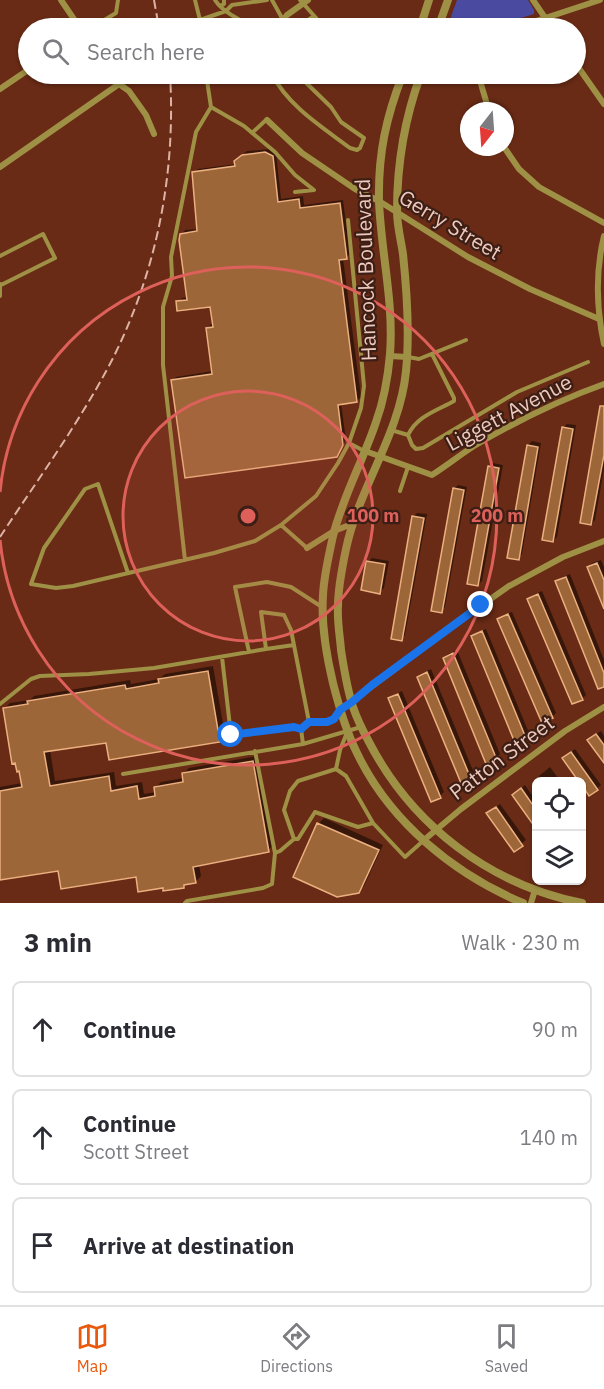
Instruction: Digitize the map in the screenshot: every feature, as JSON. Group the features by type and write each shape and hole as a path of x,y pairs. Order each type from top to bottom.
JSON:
{"street":[{"path":"61,0 73,18"},
{"path":"423,18 429,0"},
{"path":"442,18 448,0"},
{"path":"533,0 545,18 600,0"},
{"path":"285,16 304,1"},
{"path":"0,89 18,77"},
{"path":"586,79 604,104"},
{"path":"0,167 119,84 129,91 146,115 154,134"},
{"name":"Hancock Boulevard","path":"399,84 390,108 384,135 379,201 390,306 390,356 376,422 334,531 322,607 326,654 340,710 357,753 393,808 424,840 466,874 523,903"},
{"name":"Hancock Boulevard","path":"418,84 407,120 403,144 397,213 406,297 407,357 403,391 391,430 352,524 340,584 338,607 341,650 352,702 361,726 377,758 407,800 436,830 478,862 535,890 582,903"},
{"path":"481,84 486,102"},
{"name":"Gerry Street","path":"267,120 302,153 355,189 379,201 441,241 493,271 599,319"},
{"path":"510,156 519,169 539,187 604,224"},
{"path":"604,236 597,277 599,319 604,344"},
{"path":"390,356 407,357"},
{"name":"Liggett Avenue","path":"408,467 432,475 475,446 528,417 604,384"},
{"path":"365,451 408,467"},
{"path":"307,548 334,531 352,524"},
{"path":"340,710 509,586 563,557 604,541"},
{"name":"Patton Street","path":"424,840 460,809 565,731 604,707"},
{"path":"531,903 535,890"}],"lane":[{"path":"108,18 116,13 118,0"},
{"path":"195,0 200,18"},
{"path":"215,0 219,7 237,18"},
{"path":"219,7 224,4 224,0"},
{"path":"206,18 226,11 232,5 267,0"},
{"path":"272,0 285,16 282,18"},
{"path":"304,1 314,16 312,18"},
{"path":"185,560 163,366 164,307 172,276 171,257 196,132 211,107 208,84"},
{"path":"279,84 307,116 350,148 357,150 360,148 364,138 341,122 332,107 308,84"},
{"path":"598,96 604,91"},
{"path":"211,107 244,126 314,190 295,192"},
{"path":"252,133 267,120"},
{"path":"128,573 98,484 85,489 44,548 31,584 56,588 73,586 214,553 255,541 281,525 316,496 338,463 349,443 361,408 364,386 348,220"},
{"path":"0,256 43,234 56,258 0,284 0,296"},
{"path":"407,357 419,358 466,340"},
{"path":"432,354 454,401 413,425 408,435 416,449 423,448 517,392 588,362"},
{"path":"391,430 408,435"},
{"path":"349,443 365,451"},
{"path":"400,491 408,467"},
{"path":"281,525 307,548"},
{"path":"249,652 235,587 267,582 291,587 322,607"},
{"path":"266,649 261,612 284,615 291,630 308,720 301,729 303,744"},
{"path":"0,704 31,679 39,676 154,668 294,645"},
{"path":"222,657 231,735 294,727 301,729"},
{"path":"308,720 327,722 334,719 340,710"},
{"path":"123,774 303,744 361,726"},
{"path":"336,769 340,750 348,731"},
{"path":"185,903 263,888 272,884 274,853 255,752"},
{"path":"336,769 346,776 373,823 405,857 424,840"},
{"path":"294,839 284,810 290,791 298,781 336,769"},
{"path":"274,853 294,839 298,839 315,812 358,827 373,823"}],"shaded area":[{"path":"457,0 528,0 534,10 534,14 521,18 451,18"}],"building":[{"path":"265,152 273,156 278,202 299,199 300,208 340,203 347,259 339,260 357,402 338,405 343,445 337,457 185,478 171,380 212,374 206,328 213,327 210,307 177,311 176,301 187,300 180,234 197,231 192,172 235,166 234,161 242,155"},
{"path":"600,406 604,406 604,455 591,525 580,523"},
{"path":"562,427 573,429 553,542 542,540"},
{"path":"527,445 538,447 519,560 507,558"},
{"path":"488,466 499,468 478,586 467,584"},
{"path":"453,488 464,490 442,613 431,611"},
{"path":"412,516 424,518 402,641 391,639"},
{"path":"366,561 385,564 380,594 361,590"},
{"path":"597,563 604,580 604,609 587,567"},
{"path":"566,577 604,673 604,687 598,689 555,581"},
{"path":"538,594 583,700 572,704 527,599"},
{"path":"508,614 553,718 542,723 497,619"},
{"path":"482,631 526,738 515,743 471,636"},
{"path":"453,653 497,760 486,764 443,658"},
{"path":"208,671 220,742 109,760 106,743 44,752 50,786 109,776 111,791 137,786 139,799 155,796 154,787 183,782 182,773 253,761 269,852 193,867 196,883 184,885 184,888 163,891 163,888 138,892 136,877 61,889 58,871 0,880 0,791 22,787 19,771 17,772 15,763 12,764 3,708 28,704 27,701 125,685 126,689 159,683 158,679"},
{"path":"427,672 471,779 461,783 417,677"},
{"path":"398,694 441,798 431,802 388,698"},
{"path":"596,734 604,745 604,763 587,740"},
{"path":"571,752 598,790 589,796 586,791 586,777 575,777 562,758"},
{"path":"521,788 532,804 532,823 512,795"},
{"path":"496,807 523,846 514,852 486,813"},
{"path":"317,823 379,850 359,893 337,897 293,877"}],"railway":[{"path":"154,0 157,18"},
{"path":"0,537 73,428 100,383 128,326 141,292 152,256 166,185 170,148 170,84"}],"route":[{"path":"231,735 294,727 301,729 309,722 327,722 334,719 340,710 372,685 481,605"}]}
